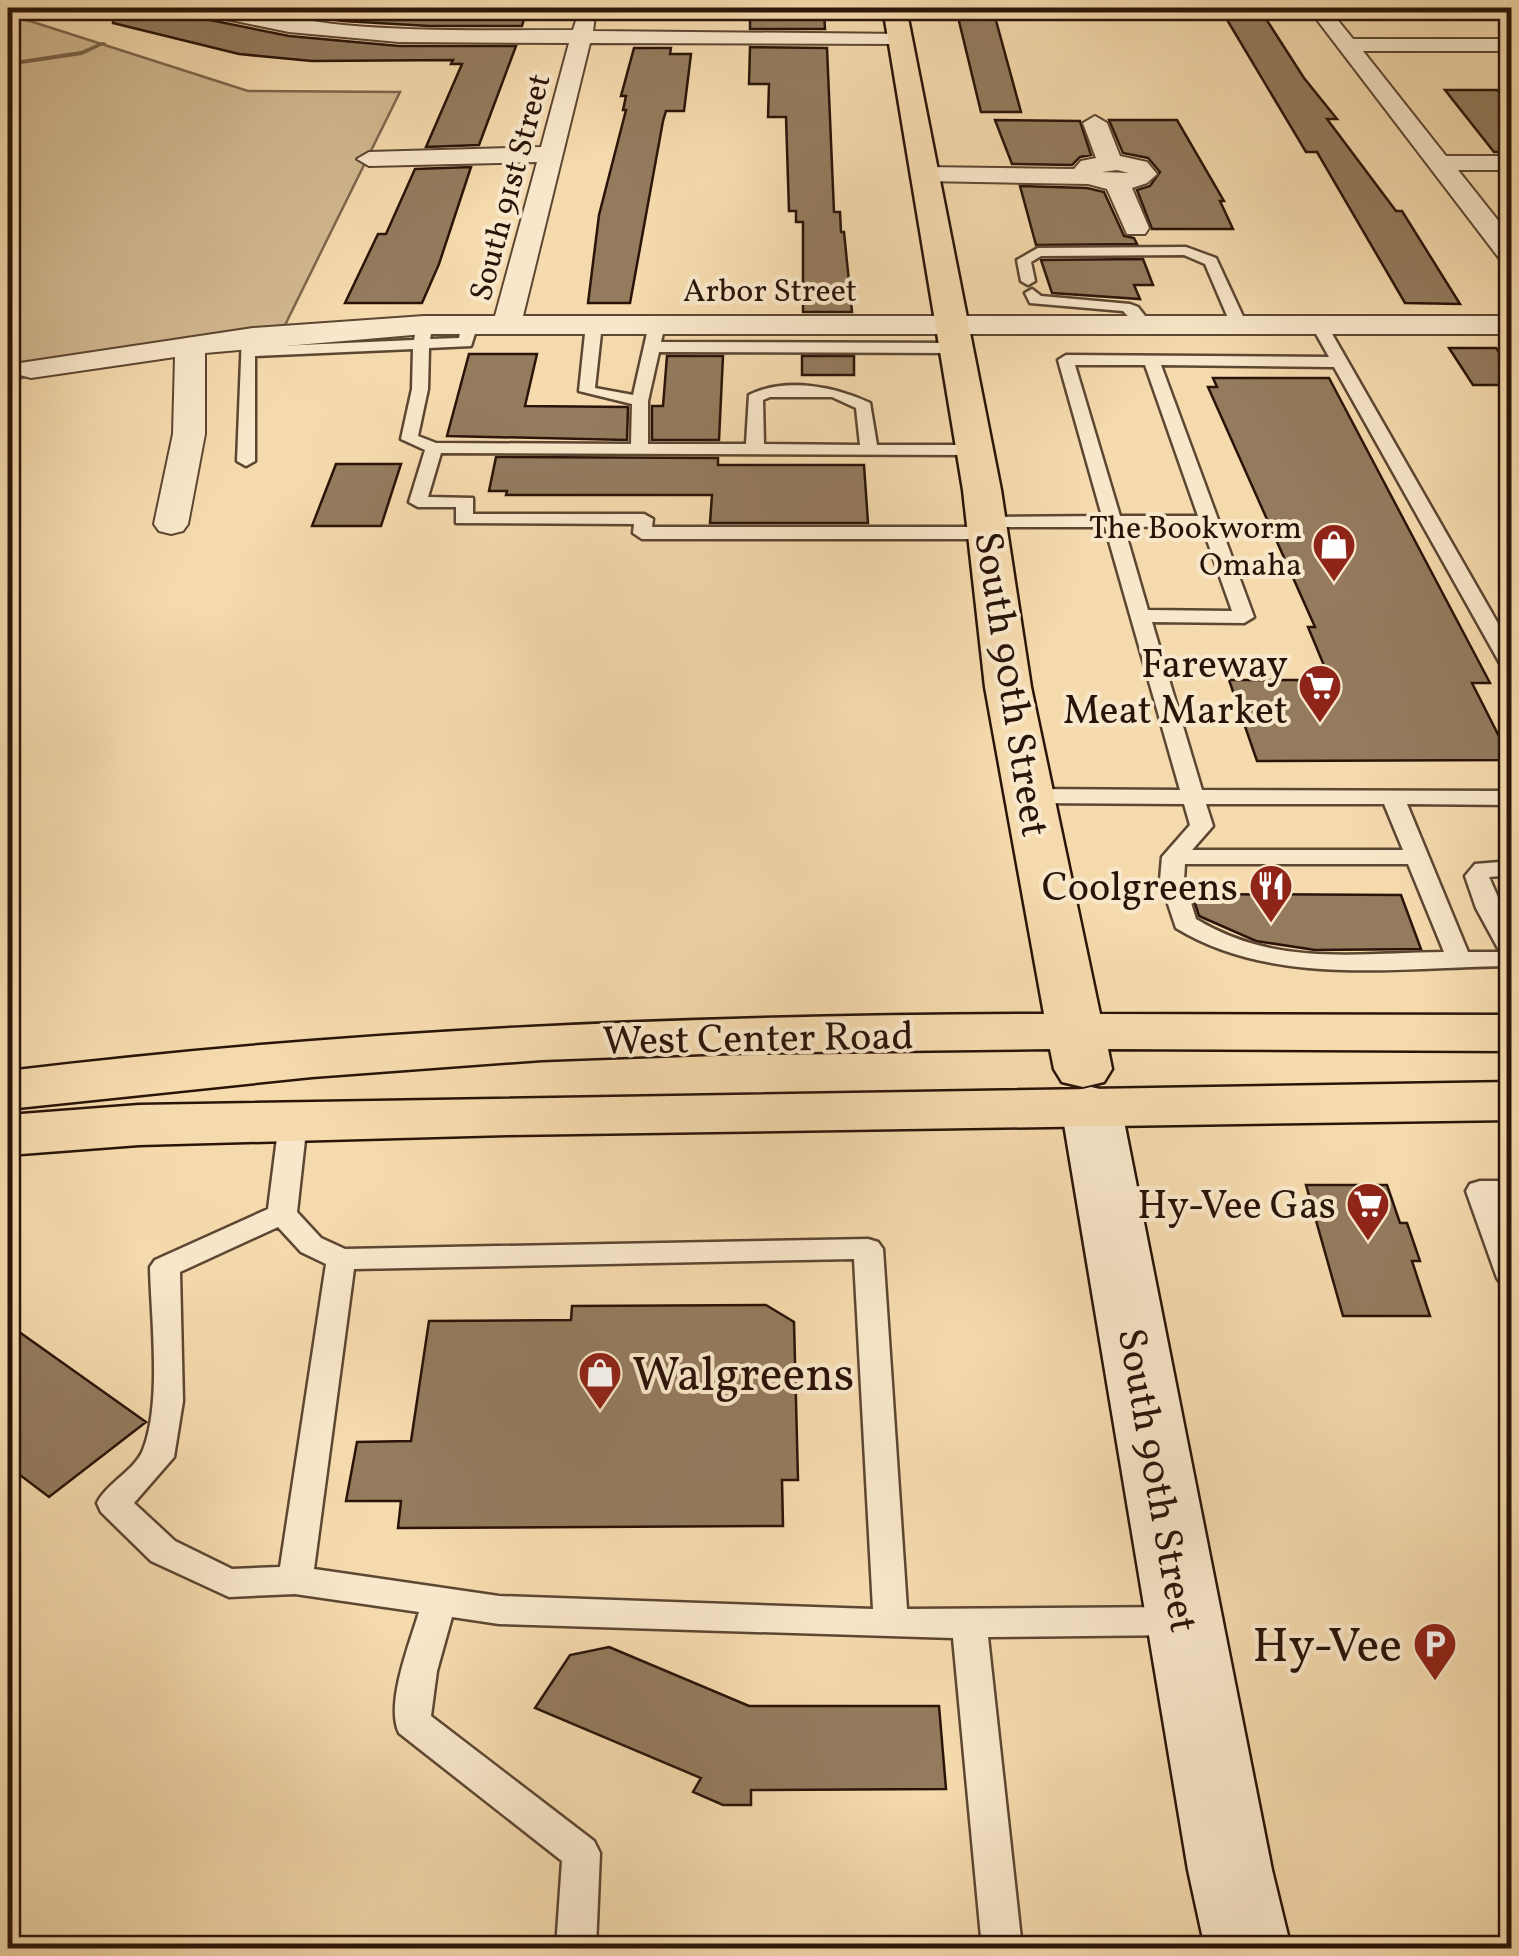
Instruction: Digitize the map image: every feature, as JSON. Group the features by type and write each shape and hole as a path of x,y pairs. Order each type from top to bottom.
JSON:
{"main road":[{"name":"South 90th Street","path":"894,8 988,528 1008,687 1091,1106 1230,1870 1248,1948"},
{"name":"West Center Road","path":"8,1090 199,1070 539,1043 804,1034 1512,1033"},
{"name":"West Center Road","path":"8,1135 139,1125 1512,1101"}],"street":[{"path":"201,8 288,26 371,34 899,38"},
{"name":"South 91st Street","path":"507,324 589,8"},
{"path":"1318,8 1512,256"},
{"path":"1346,45 1512,45"},
{"path":"1095,123 1101,173 1136,228"},
{"path":"369,159 552,154"},
{"path":"1439,163 1512,163"},
{"path":"924,174 1101,173"},
{"name":"Arbor Street","path":"31,369 190,346 423,334 470,324 594,324 655,336 954,337 1144,325 1512,325"},
{"path":"171,524 189,434 190,346"}],"lane":[{"path":"1144,325 1133,310 1125,307 1035,300 1024,260 1038,252 1186,250 1211,260 1239,325"},
{"path":"594,324 587,391 640,401"},
{"path":"1319,325 1512,667"},
{"path":"423,334 420,389 409,439 434,448 974,450"},
{"path":"639,449 640,401 655,336"},
{"path":"246,460 247,345"},
{"path":"1338,362 1066,360 1202,826 1174,857 1168,872 1185,923 1224,947 1252,958 1459,960 1512,956 1477,876 1483,869 1512,868"},
{"path":"1140,616 1244,616 1151,361"},
{"path":"755,450 755,398 767,392 835,392 864,406 869,450"},
{"path":"434,448 418,502 466,502 462,520 644,519 642,533 1209,521"},
{"path":"1029,796 1512,798"},
{"path":"1393,798 1459,960"},
{"path":"1174,857 1416,857"},
{"path":"293,1122 282,1214 311,1245 341,1259 868,1249 891,1624"},
{"path":"1512,1191 1480,1191 1503,1234 1512,1278"},
{"path":"282,1214 165,1267 167,1401 158,1457 113,1503 163,1551 230,1583 295,1580 499,1610 891,1624 1185,1621"},
{"path":"295,1580 341,1259"},
{"path":"439,1601 419,1671 412,1722 581,1853 576,1948"},
{"path":"970,1622 1002,1948"}],"shaded area":[{"path":"8,14 248,91 400,92 284,327 22,368 26,377 8,381"}],"building":[{"path":"115,8 188,8 200,18 289,36 399,46 516,46 479,145 426,147 462,64 451,64 453,60 312,61 239,54 113,23"},
{"path":"252,8 330,8 319,13 526,12 522,26 429,26 343,21"},
{"path":"1220,8 1259,8 1304,78 1337,119 1327,119 1396,211 1402,211 1460,304 1405,303 1317,152 1306,152"},
{"path":"824,13 825,29 750,29 750,15"},
{"path":"958,17 995,17 1021,112 981,112"},
{"path":"750,47 827,48 834,212 840,212 844,232 852,312 803,312 803,222 796,222 796,211 789,211 786,117 768,117 769,84 749,84"},
{"path":"634,48 671,48 670,54 691,54 684,111 666,111 663,121 630,303 588,303 599,215 626,110 626,96 621,96"},
{"path":"1445,90 1497,90 1512,104 1512,152 1494,152"},
{"path":"995,120 1080,121 1091,155 1080,157 1072,165 1012,164"},
{"path":"1109,120 1177,120 1224,201 1220,201 1233,229 1152,229 1137,190 1150,186 1160,172 1148,158 1123,153"},
{"path":"471,167 422,303 345,303 378,234 386,234 415,169"},
{"path":"1020,186 1104,192 1124,236 1134,238 1137,244 1036,245"},
{"path":"1143,259 1153,285 1134,285 1140,299 1052,293 1041,260"},
{"path":"1449,348 1496,348 1512,369 1512,385 1473,385"},
{"path":"469,354 537,354 525,406 628,407 627,440 447,436"},
{"path":"667,356 723,356 719,440 652,440 652,406 663,406"},
{"path":"802,356 854,356 854,375 802,375"},
{"path":"1213,378 1329,378 1490,683 1472,683 1511,760 1257,761 1229,680 1330,680 1308,627 1315,627 1208,387 1217,387"},
{"path":"496,457 718,458 718,465 864,465 868,523 710,523 712,495 506,495 507,491 489,491"},
{"path":"336,464 401,464 381,526 312,526"},
{"path":"1192,894 1401,895 1421,949 1315,950 1256,941 1199,916"},
{"name":"Hy-Vee Gas","path":"1306,1185 1387,1185 1400,1223 1407,1223 1420,1261 1412,1261 1430,1316 1343,1316"},
{"path":"766,1305 794,1322 798,1480 782,1480 783,1526 398,1528 401,1501 346,1501 357,1442 411,1441 429,1321 571,1320 572,1306"},
{"path":"8,1324 146,1422 49,1497 8,1466"},
{"path":"609,1647 749,1706 939,1706 946,1789 751,1790 751,1805 723,1805 693,1792 701,1778 535,1708 570,1655"}],"waterway":[{"path":"8,64 82,53 104,43"}],"place":[{"name":"The Bookworm Omaha","path":"1334,583"},
{"name":"Fareway Meat Market","path":"1320,724"},
{"name":"Coolgreens","path":"1271,924"},
{"name":"Hy-Vee Gas","path":"1368,1242"},
{"name":"Walgreens","path":"600,1411"},
{"name":"Hy-Vee","path":"1435,1682"}]}
